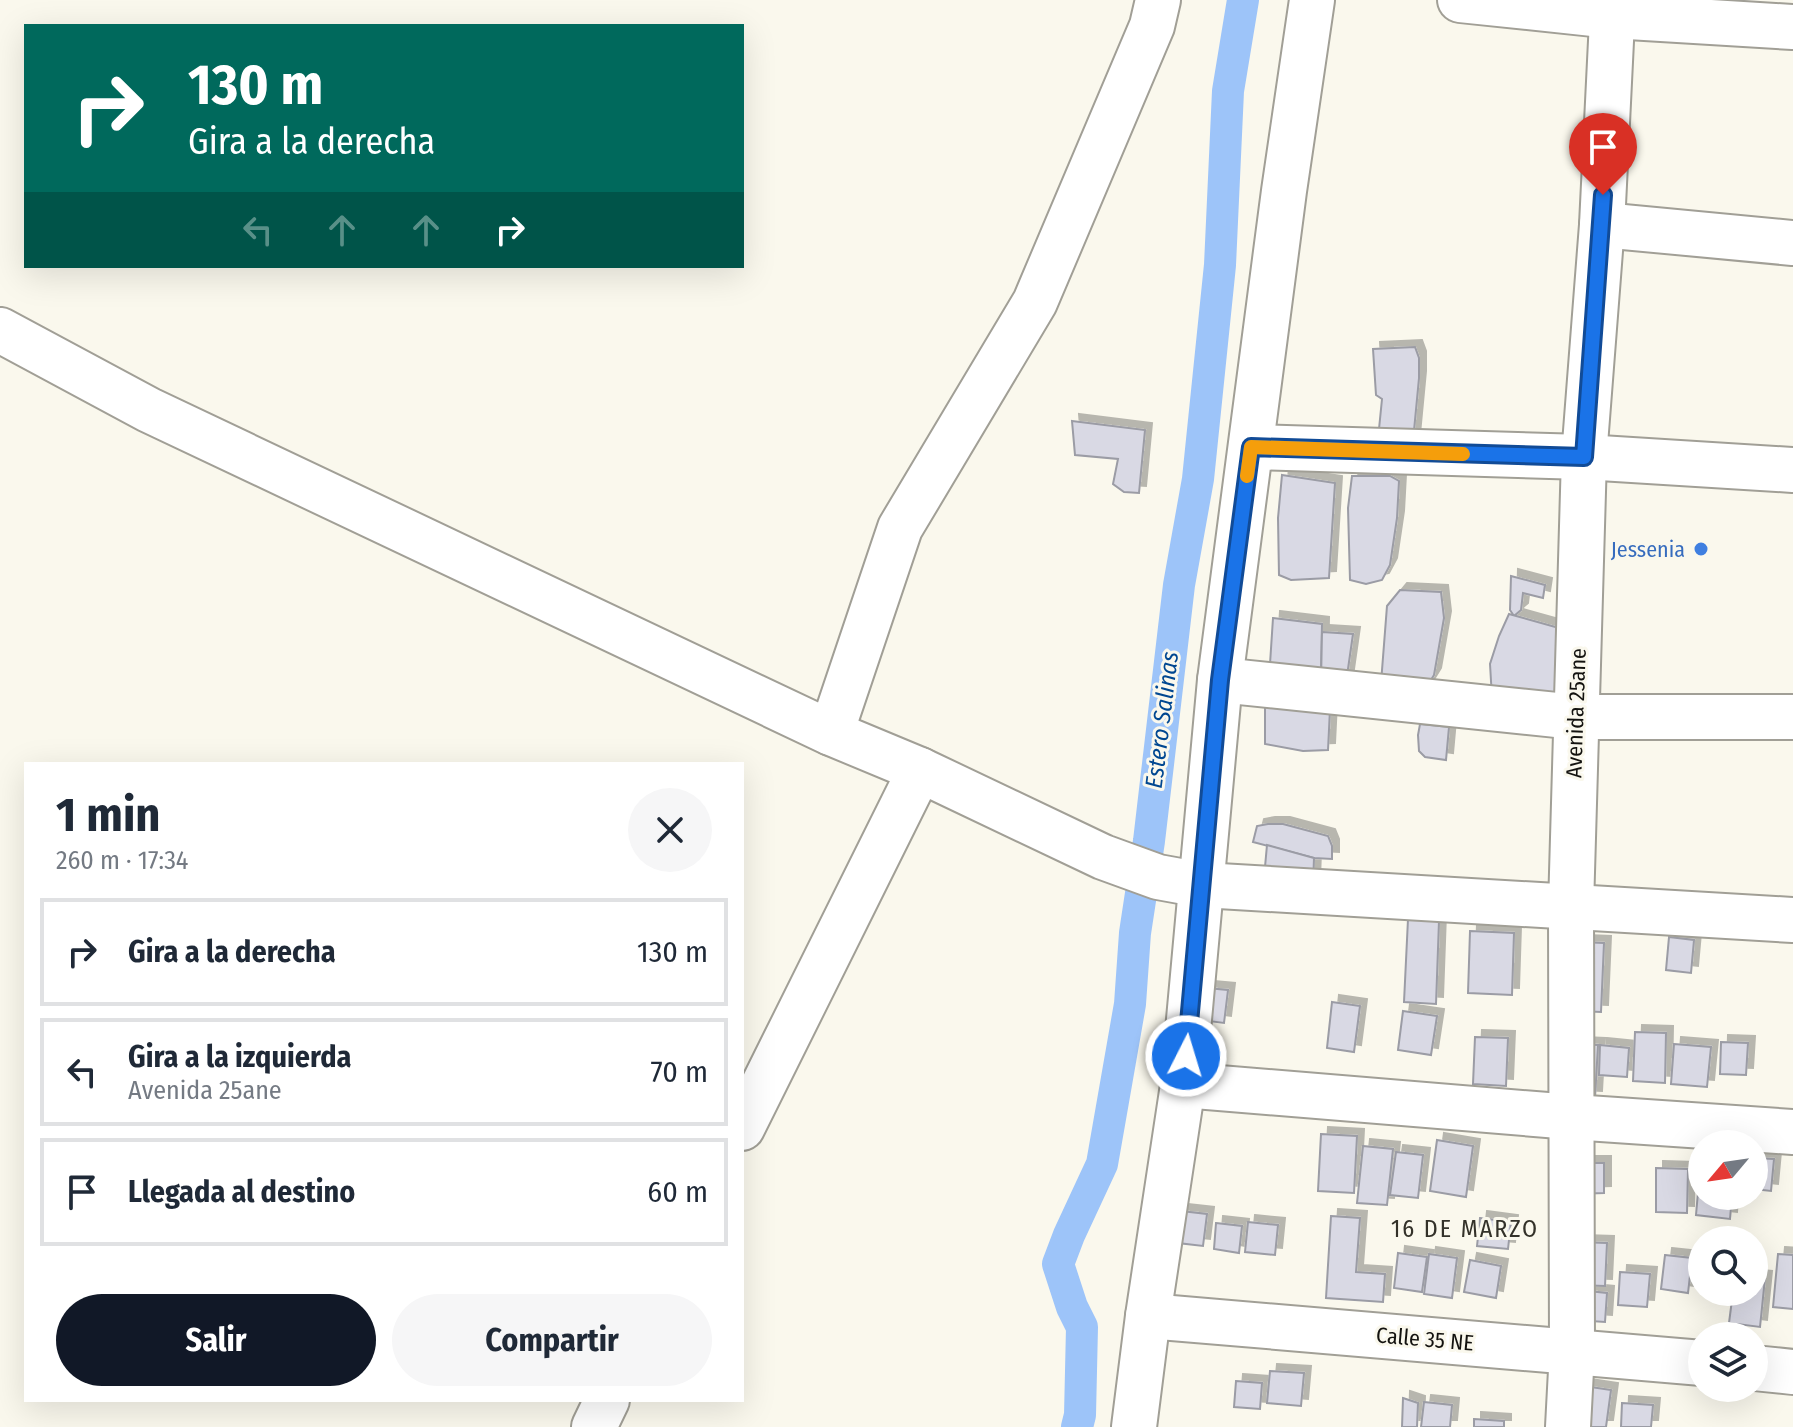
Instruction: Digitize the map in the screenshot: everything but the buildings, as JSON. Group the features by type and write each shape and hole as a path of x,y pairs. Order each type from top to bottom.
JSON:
{"street":[{"path":"831,733 900,528 1035,302 1152,26 1158,0"},
{"path":"1134,1427 1183,1085 1220,680 1312,0"},
{"path":"1460,0 1612,8 1793,27"},
{"name":"Avenida 25ane","path":"1568,1427 1572,1351 1571,907 1584,457 1602,225 1612,8"},
{"path":"1602,225 1793,243"},
{"path":"0,330 149,410 831,733 920,770 1103,857 1158,877 1202,885 1793,920"},
{"path":"1251,447 1584,457 1793,470"},
{"path":"1220,680 1576,717 1793,717"},
{"path":"744,1124 920,770"},
{"path":"1183,1085 1793,1132"},
{"name":"Calle 35 NE","path":"1148,1316 1688,1362"},
{"path":"1768,1369 1793,1372"},
{"path":"594,1427 606,1402"}],"waterway":[{"name":"Estero Salinas","path":"1077,1427 1082,1327 1058,1264 1102,1164 1130,1004 1135,933 1179,585 1198,479 1220,265 1228,91 1243,0"}],"slow traffic":[{"path":"1247,476 1251,447 1463,454"}],"place":[{"name":"Jessenia","path":"1701,549"}],"district":[{"name":"16 DE MARZO","path":"1465,1229"}],"route":[{"path":"1186,1056 1220,680 1251,447 1584,457 1603,195"}]}
